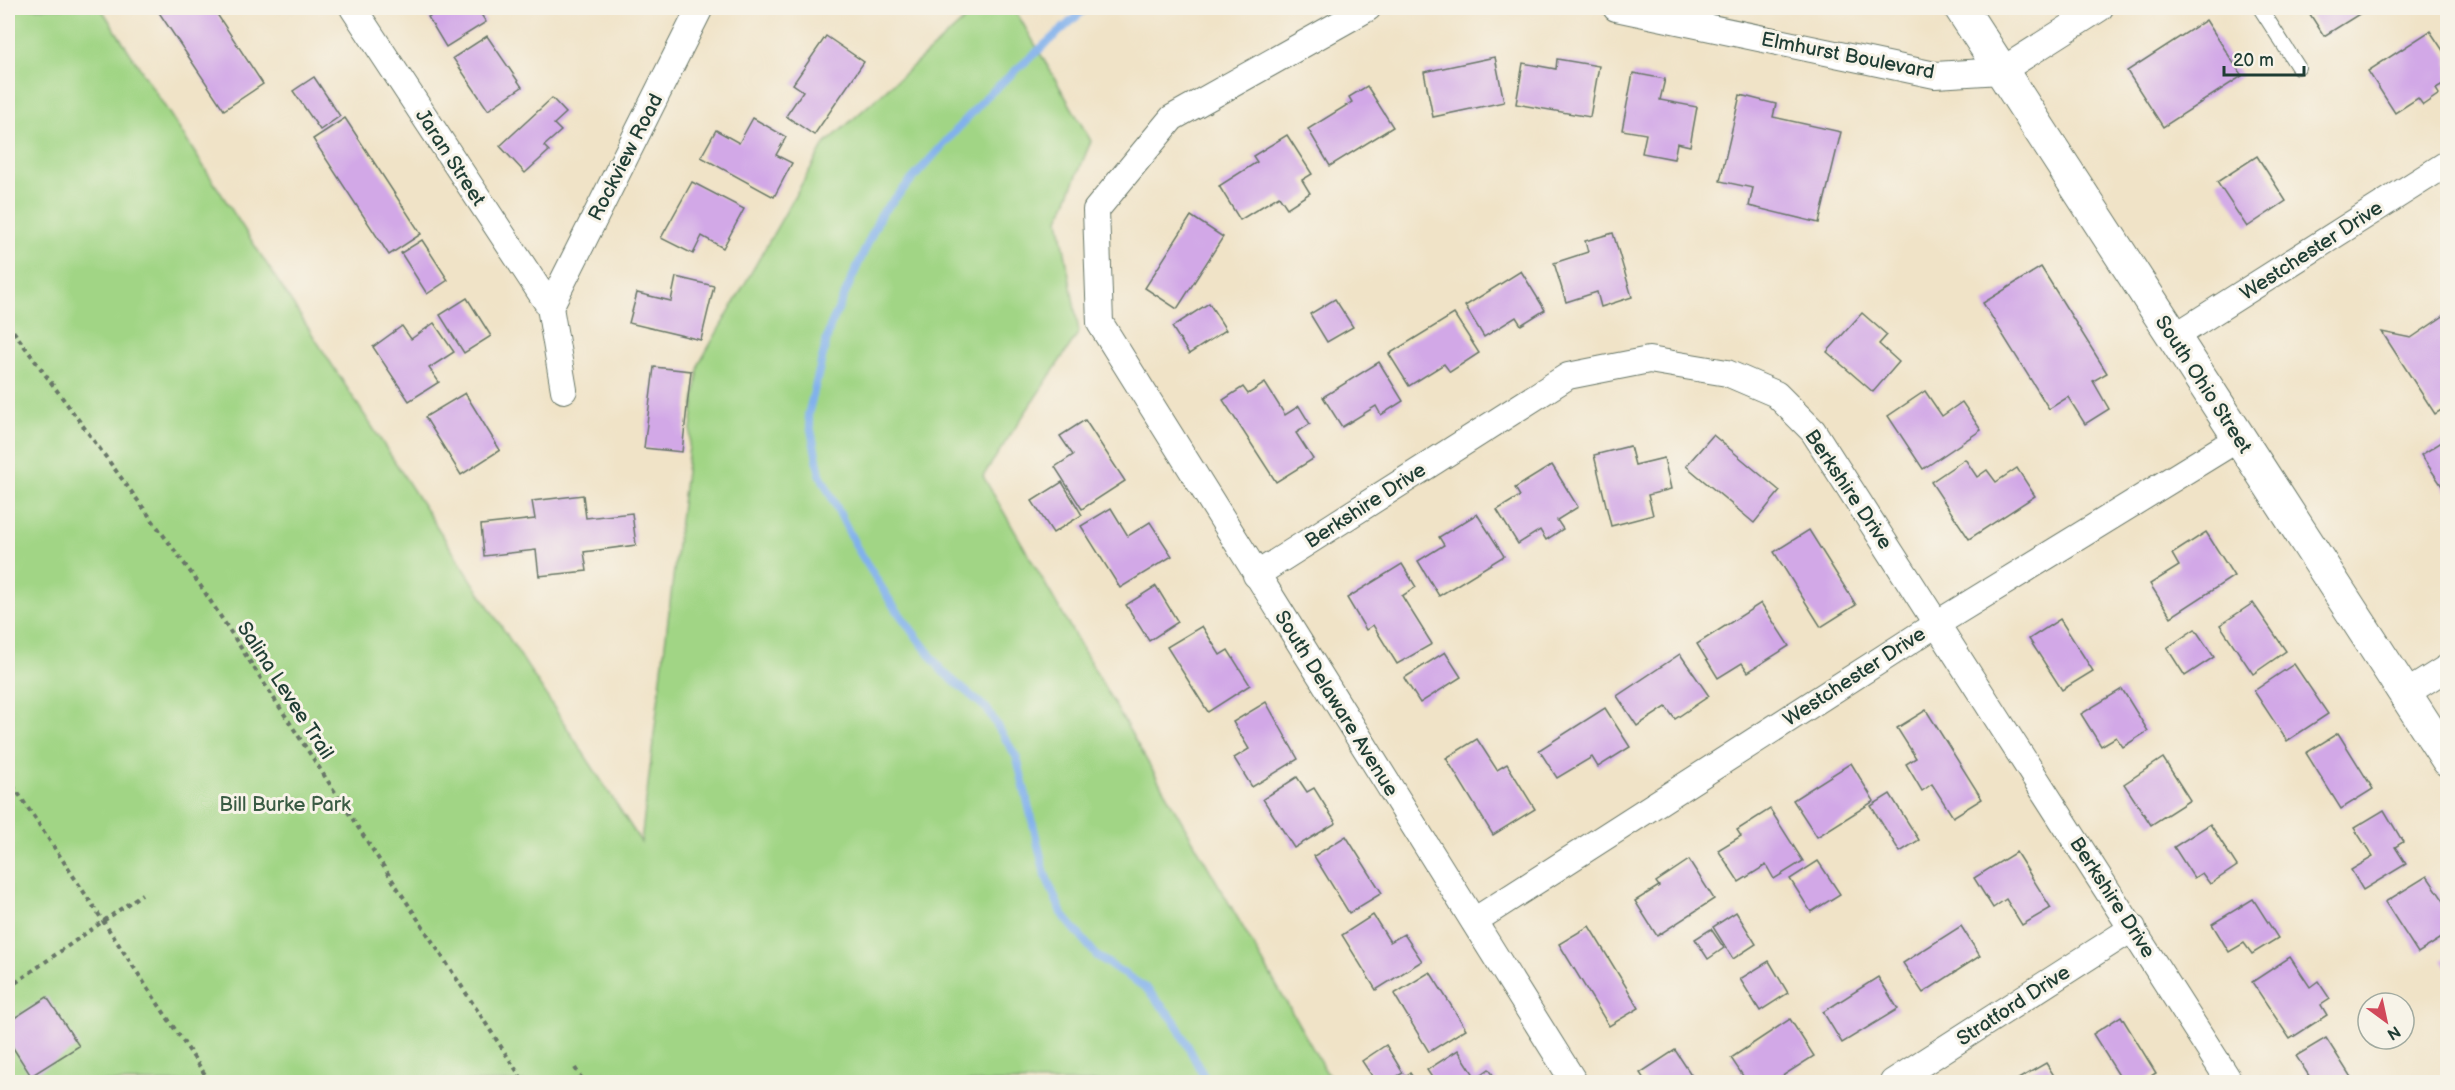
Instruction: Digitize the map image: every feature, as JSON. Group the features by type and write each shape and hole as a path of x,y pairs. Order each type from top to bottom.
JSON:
{"main road":[{"name":"South Ohio Street","path":"1961,8 2448,760"}],"street":[{"name":"Jaran Street","path":"353,8 550,307"},
{"name":"Rockview Road","path":"550,307 700,8"},
{"name":"South Delaware Avenue","path":"1368,8 1172,118 1096,210 1100,323 1574,1083"},
{"name":"Elmhurst Boulevard","path":"1616,8 1935,75 2001,71 2100,8"},
{"name":"Westchester Drive","path":"2174,337 2448,163"},
{"path":"550,307 564,390"},
{"name":"Berkshire Drive","path":"1256,575 1568,376 1649,360 1727,373 1776,394 1813,431 1938,623 2230,1083"},
{"name":"Westchester Drive","path":"1474,921 1938,623 2239,438"},
{"path":"2405,694 2448,667"},
{"name":"Stratford Drive","path":"1893,1083 2133,928"}],"lane":[{"path":"2260,8 2298,67"}],"path":[{"name":"Salina Levee Trail","path":"8,324 200,585 524,1083"},
{"path":"8,778 210,1083"},
{"path":"8,988 142,894"},
{"path":"575,1068 584,1083"}],"green space":[{"name":"Bill Burke Park","path":"8,8 101,8 641,842 699,364 824,145 978,8 1014,8 1091,141 1059,219 1079,332 983,476 1332,1082 8,1082"}],"building":[{"path":"156,8 213,8 263,84 224,110"},
{"path":"442,8 477,8 486,22 446,47 428,17"},
{"path":"2306,8 2369,8 2324,36"},
{"path":"2206,20 2242,76 2163,127 2127,71"},
{"path":"2430,31 2448,58 2448,82 2436,89 2439,94 2423,105 2418,98 2395,113 2368,71"},
{"path":"487,36 522,87 488,110 453,58"},
{"path":"826,36 864,62 814,135 786,116 803,91 793,84"},
{"path":"1495,57 1504,102 1433,117 1424,72"},
{"path":"1557,59 1599,66 1590,117 1516,104 1523,63 1556,69"},
{"path":"1633,73 1665,79 1660,100 1697,107 1690,146 1677,143 1674,159 1642,153 1646,134 1622,130"},
{"path":"314,77 340,116 320,130 293,91"},
{"path":"1367,86 1393,127 1330,166 1308,129 1352,102 1349,97"},
{"path":"1740,95 1776,104 1773,117 1841,132 1819,223 1749,206 1753,188 1720,181"},
{"path":"552,98 566,113 554,124 561,131 544,146 549,151 525,173 500,146"},
{"path":"345,118 421,234 389,255 313,139"},
{"path":"753,118 786,137 776,155 792,163 774,197 701,157 716,130 739,143"},
{"path":"1287,135 1312,174 1302,180 1310,193 1287,208 1279,196 1240,220 1219,186 1257,162 1253,156"},
{"path":"2257,156 2286,201 2247,227 2217,182"},
{"path":"692,182 744,209 723,248 702,236 693,254 661,238"},
{"path":"1191,216 1223,237 1177,309 1145,288"},
{"path":"1613,233 1632,297 1601,307 1597,292 1566,302 1554,263 1588,252 1585,241"},
{"path":"422,240 448,280 427,294 401,253"},
{"path":"2041,267 2107,373 2093,381 2109,409 2085,424 2068,397 2049,409 1983,303"},
{"path":"1521,271 1545,310 1521,325 1516,317 1484,337 1465,306"},
{"path":"676,277 714,286 701,340 629,323 637,293 671,301"},
{"path":"467,298 491,336 464,353 440,315"},
{"path":"1335,299 1353,327 1327,342 1310,314"},
{"path":"1209,303 1226,330 1189,354 1172,327"},
{"path":"1862,313 1887,335 1879,344 1899,362 1873,392 1827,352"},
{"path":"2448,313 2448,406 2435,414 2382,332 2411,338"},
{"path":"1454,314 1479,353 1450,372 1444,364 1409,386 1389,354"},
{"path":"434,323 454,352 429,368 439,382 409,401 373,347 402,326 411,339"},
{"path":"1379,362 1403,401 1381,415 1376,406 1342,427 1323,397"},
{"path":"654,367 691,371 682,452 644,448"},
{"path":"1265,383 1285,415 1299,406 1310,424 1296,433 1313,459 1276,482 1223,400 1243,387 1248,394"},
{"path":"1925,391 1942,416 1962,402 1981,430 1923,469 1888,416"},
{"path":"465,393 500,450 461,475 425,417"},
{"path":"1085,420 1125,481 1082,509 1055,467 1073,455 1060,436"},
{"path":"1713,435 1780,491 1754,523 1686,466"},
{"path":"2448,438 2448,491 2446,492 2421,455"},
{"path":"1630,446 1635,465 1664,458 1671,489 1648,495 1653,515 1611,526 1594,455"},
{"path":"1965,459 1977,477 1987,470 1996,482 2017,468 2035,496 1969,539 1931,482"},
{"path":"1552,465 1578,507 1557,520 1563,529 1546,540 1540,530 1518,544 1497,510 1520,496 1515,488"},
{"path":"1062,482 1082,515 1053,533 1032,501"},
{"path":"583,495 586,518 632,513 636,545 584,552 587,571 539,576 536,550 484,556 481,525 535,519 532,501"},
{"path":"1111,508 1128,536 1150,522 1172,556 1120,588 1081,526"},
{"path":"1477,514 1504,556 1439,596 1418,561 1444,545 1439,537"},
{"path":"1809,530 1856,605 1821,627 1774,552"},
{"path":"2206,532 2234,576 2171,617 2150,584 2179,566 2172,554"},
{"path":"1402,564 1416,587 1402,596 1432,644 1397,664 1373,625 1366,630 1347,598"},
{"path":"1156,586 1178,622 1149,641 1126,605"},
{"path":"1761,603 1789,646 1748,672 1742,663 1718,678 1697,644"},
{"path":"2253,603 2286,651 2253,674 2220,625"},
{"path":"2060,619 2093,671 2062,690 2029,639"},
{"path":"1202,626 1220,655 1228,650 1250,685 1208,712 1167,647"},
{"path":"2195,629 2214,657 2185,676 2167,648"},
{"path":"1445,652 1461,677 1420,703 1404,678"},
{"path":"1680,654 1709,696 1675,719 1666,707 1637,726 1617,696"},
{"path":"2294,664 2328,714 2287,741 2254,691"},
{"path":"2122,689 2148,731 2123,747 2116,737 2101,746 2081,714"},
{"path":"1266,702 1298,759 1252,787 1234,758 1249,749 1233,722"},
{"path":"1605,708 1630,747 1598,767 1592,757 1557,778 1539,750"},
{"path":"1926,710 1982,799 1953,817 1932,784 1922,791 1906,764 1916,758 1897,728"},
{"path":"2338,733 2373,789 2341,809 2306,753"},
{"path":"1477,739 1497,770 1507,764 1535,809 1493,835 1446,758"},
{"path":"2163,758 2190,800 2151,825 2124,784"},
{"path":"1851,763 1874,801 1817,837 1793,800"},
{"path":"1297,777 1307,792 1314,788 1336,823 1294,848 1263,799"},
{"path":"1890,794 1919,840 1900,852 1871,806"},
{"path":"1770,809 1803,861 1774,879 1766,865 1739,882 1718,850 1741,836 1737,830"},
{"path":"2384,810 2403,842 2395,847 2406,864 2363,890 2351,870 2373,857 2354,828"},
{"path":"2210,824 2237,866 2210,884 2202,873 2194,878 2174,847"},
{"path":"1346,836 1382,893 1349,913 1314,856"},
{"path":"2016,852 2051,908 2022,925 2006,899 1993,908 1974,878"},
{"path":"1689,860 1714,899 1657,936 1635,901 1659,886 1656,882"},
{"path":"1818,861 1840,894 1811,912 1790,879"},
{"path":"2427,876 2448,907 2448,934 2418,953 2385,902"},
{"path":"2253,899 2278,938 2252,954 2244,943 2229,952 2212,924"},
{"path":"1736,912 1756,944 1733,959 1713,927"},
{"path":"1373,915 1390,942 1404,934 1422,961 1376,990 1342,935"},
{"path":"1589,926 1639,1008 1609,1026 1559,944"},
{"path":"1961,926 1980,956 1923,993 1903,963"},
{"path":"1711,929 1724,948 1708,959 1695,939"},
{"path":"2290,957 2310,987 2318,981 2330,999 2321,1005 2327,1015 2290,1039 2252,982"},
{"path":"2448,957 2448,969 2442,960"},
{"path":"1769,961 1788,993 1760,1011 1740,979"},
{"path":"1430,972 1466,1029 1429,1052 1394,994"},
{"path":"1878,977 1898,1009 1842,1043 1823,1012"},
{"path":"47,997 79,1046 31,1076 8,1040 8,1022"},
{"path":"2121,1016 2156,1073 2141,1082 2123,1082 2093,1034"},
{"path":"1790,1019 1814,1056 1773,1082 1747,1082 1731,1058"},
{"path":"2326,1038 2354,1082 2313,1082 2296,1056"},
{"path":"1386,1045 1403,1073 1387,1082 1376,1082 1362,1061"},
{"path":"1458,1050 1476,1078 1489,1069 1498,1082 1435,1082 1427,1070"},
{"path":"1675,1050 1696,1082 1646,1082 1640,1073"},
{"path":"2046,1063 2058,1082 2013,1082"},
{"path":"1410,1073 1416,1082 1394,1082"}],"waterway":[{"path":"1086,8 986,97 881,214 830,327 808,415 820,474 857,548 892,604 943,672 987,709 1017,758 1045,874 1062,914 1097,956 1146,988 1174,1020 1207,1082"}]}
